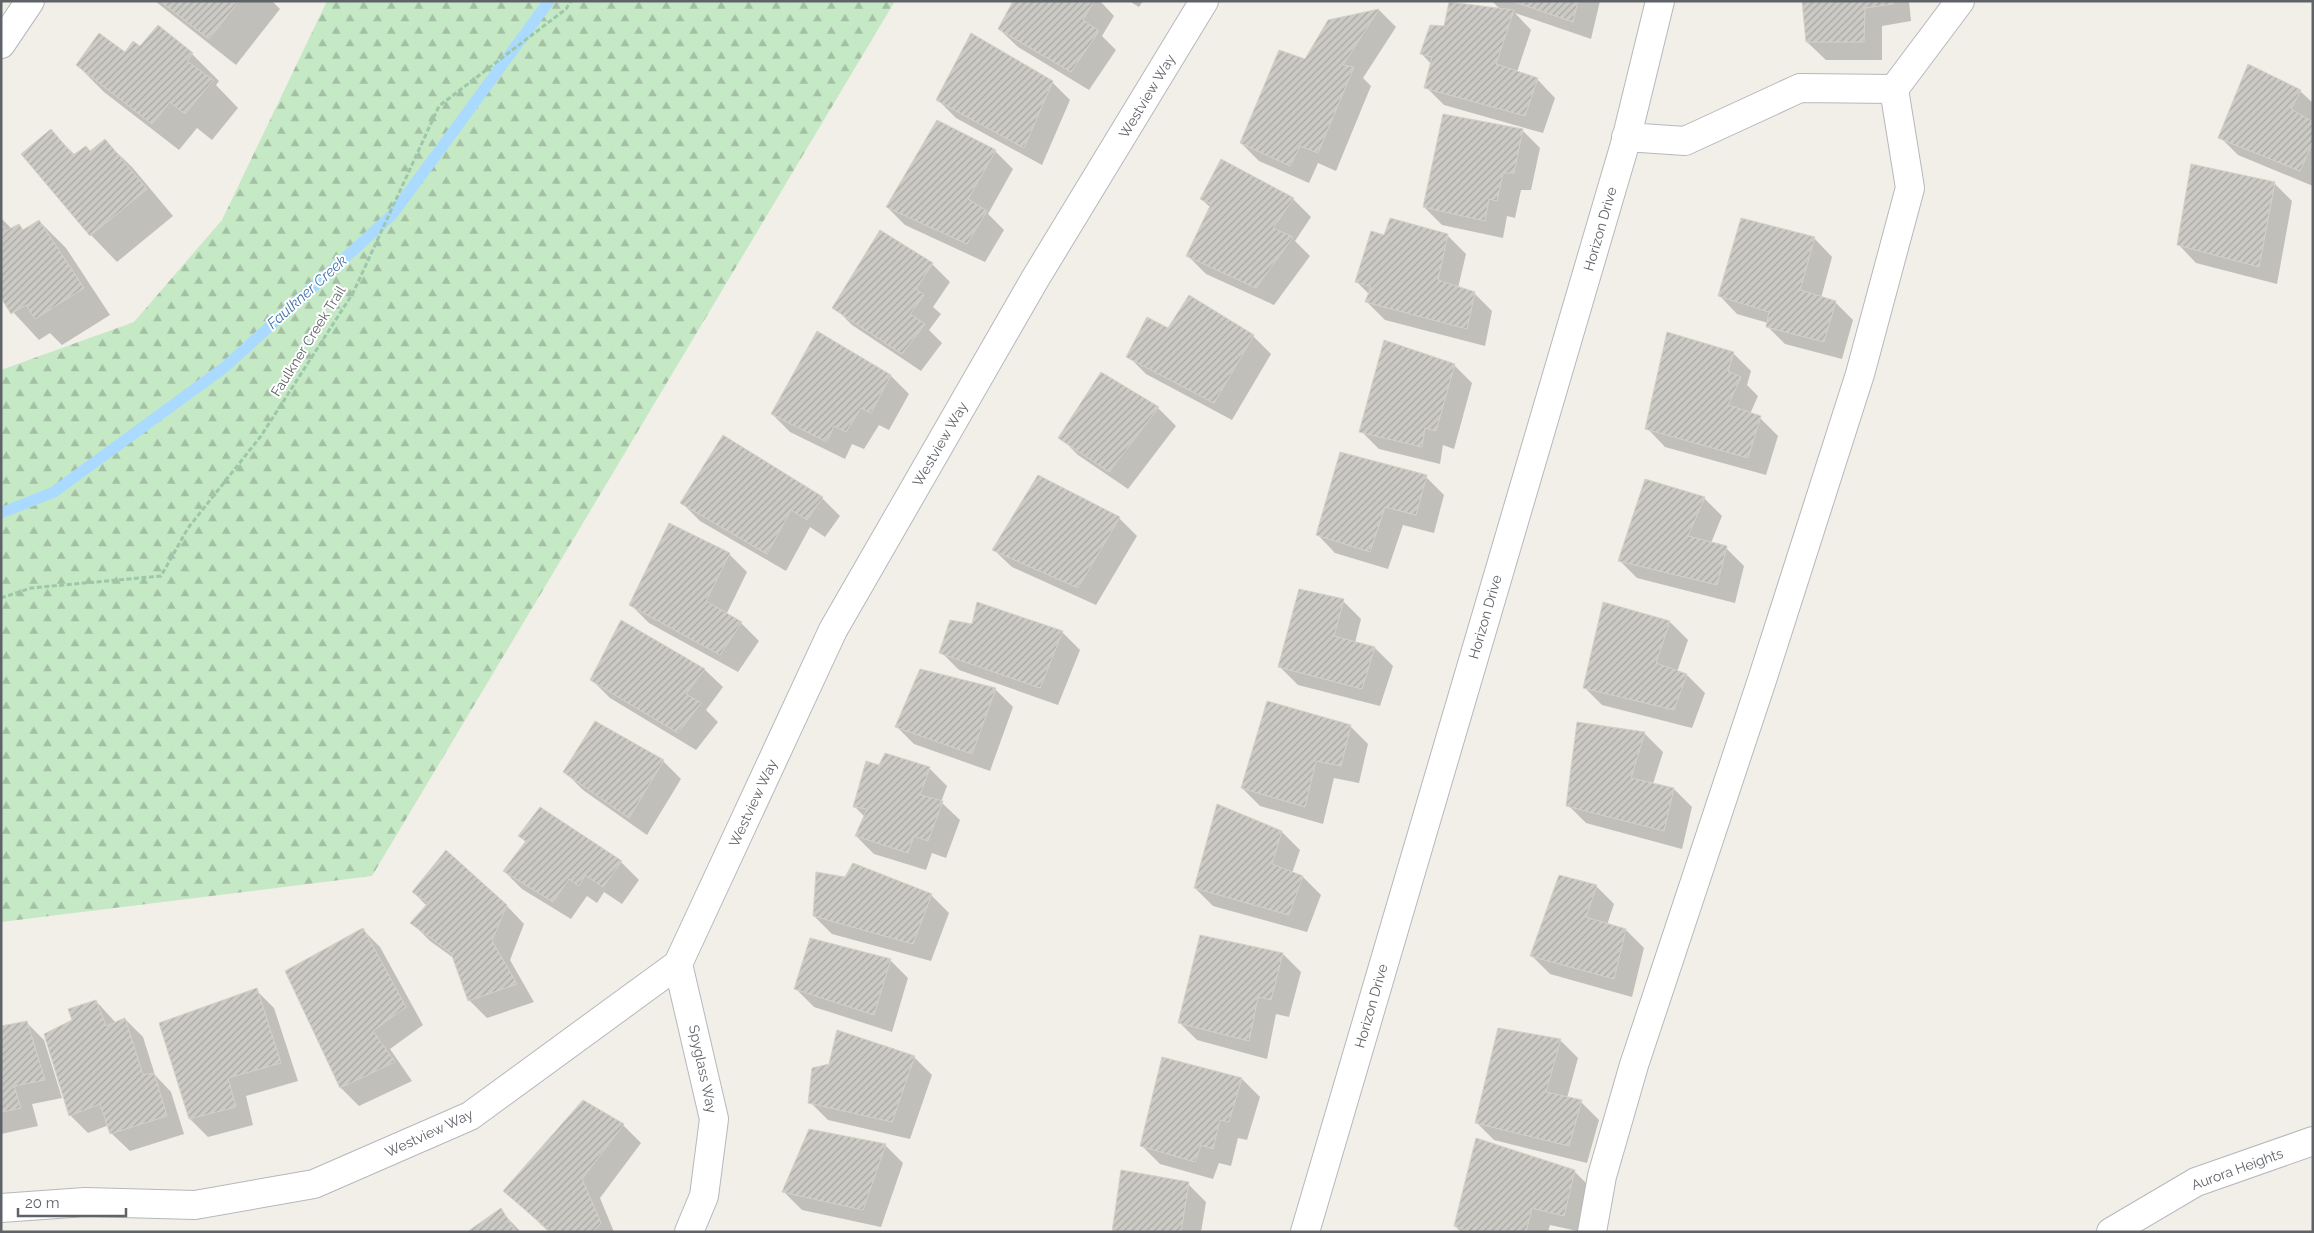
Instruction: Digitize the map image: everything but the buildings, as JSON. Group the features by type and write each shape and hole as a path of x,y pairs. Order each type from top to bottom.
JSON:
{"street":[{"path":"1,44 30,1"},
{"name":"Westview Way","path":"1,1208 85,1202 195,1206 314,1184 470,1116 678,964 833,630 1035,279 1204,1"},
{"name":"Horizon Drive","path":"1305,1232 1626,137 1660,1"},
{"path":"1592,1232 1602,1176 1634,1065 1762,680 1860,374 1910,188 1894,89 1960,1"},
{"path":"1626,137 1686,141 1800,88 1894,89"},
{"name":"Spyglass Way","path":"678,964 714,1119 704,1196 689,1232"},
{"name":"Aurora Heights","path":"2111,1232 2196,1182 2313,1141"}],"path":[{"name":"Faulkner Creek Trail","path":"1,598 31,588 161,576 188,528 261,436 353,293 439,106 566,9 571,1"}],"green space":[{"path":"327,1 895,1 372,876 1,922 1,370 134,322 222,220"}],"waterway":[{"name":"Faulkner Creek","path":"1,513 54,492 225,367 392,215 549,1"}]}
